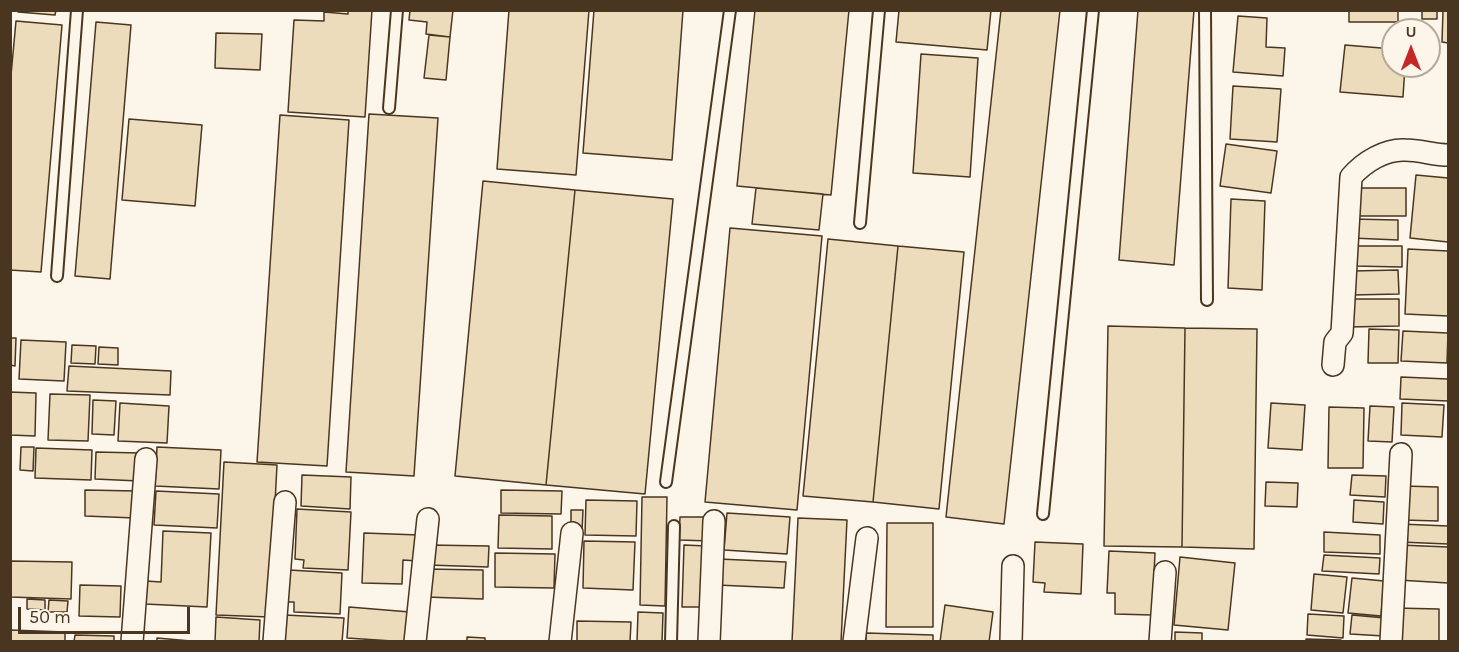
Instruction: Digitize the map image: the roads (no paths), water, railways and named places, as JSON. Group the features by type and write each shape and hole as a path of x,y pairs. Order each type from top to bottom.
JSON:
{"street":[{"path":"1334,364 1335,342 1342,333 1351,177 1360,167 1388,152 1403,149 1449,155"},
{"path":"1391,642 1401,453"},
{"path":"132,642 146,459"},
{"path":"274,642 285,502"},
{"path":"415,642 428,519"},
{"path":"709,642 714,521"},
{"path":"560,642 572,533"},
{"path":"854,642 867,538"},
{"path":"1011,642 1013,566"},
{"path":"1160,642 1165,572"}],"lane":[{"path":"57,276 77,10"},
{"path":"389,108 397,10"},
{"path":"666,482 730,10"},
{"path":"860,223 879,10"},
{"path":"1043,514 1093,10"},
{"path":"1205,10 1207,300"},
{"path":"670,642 674,526"}]}
